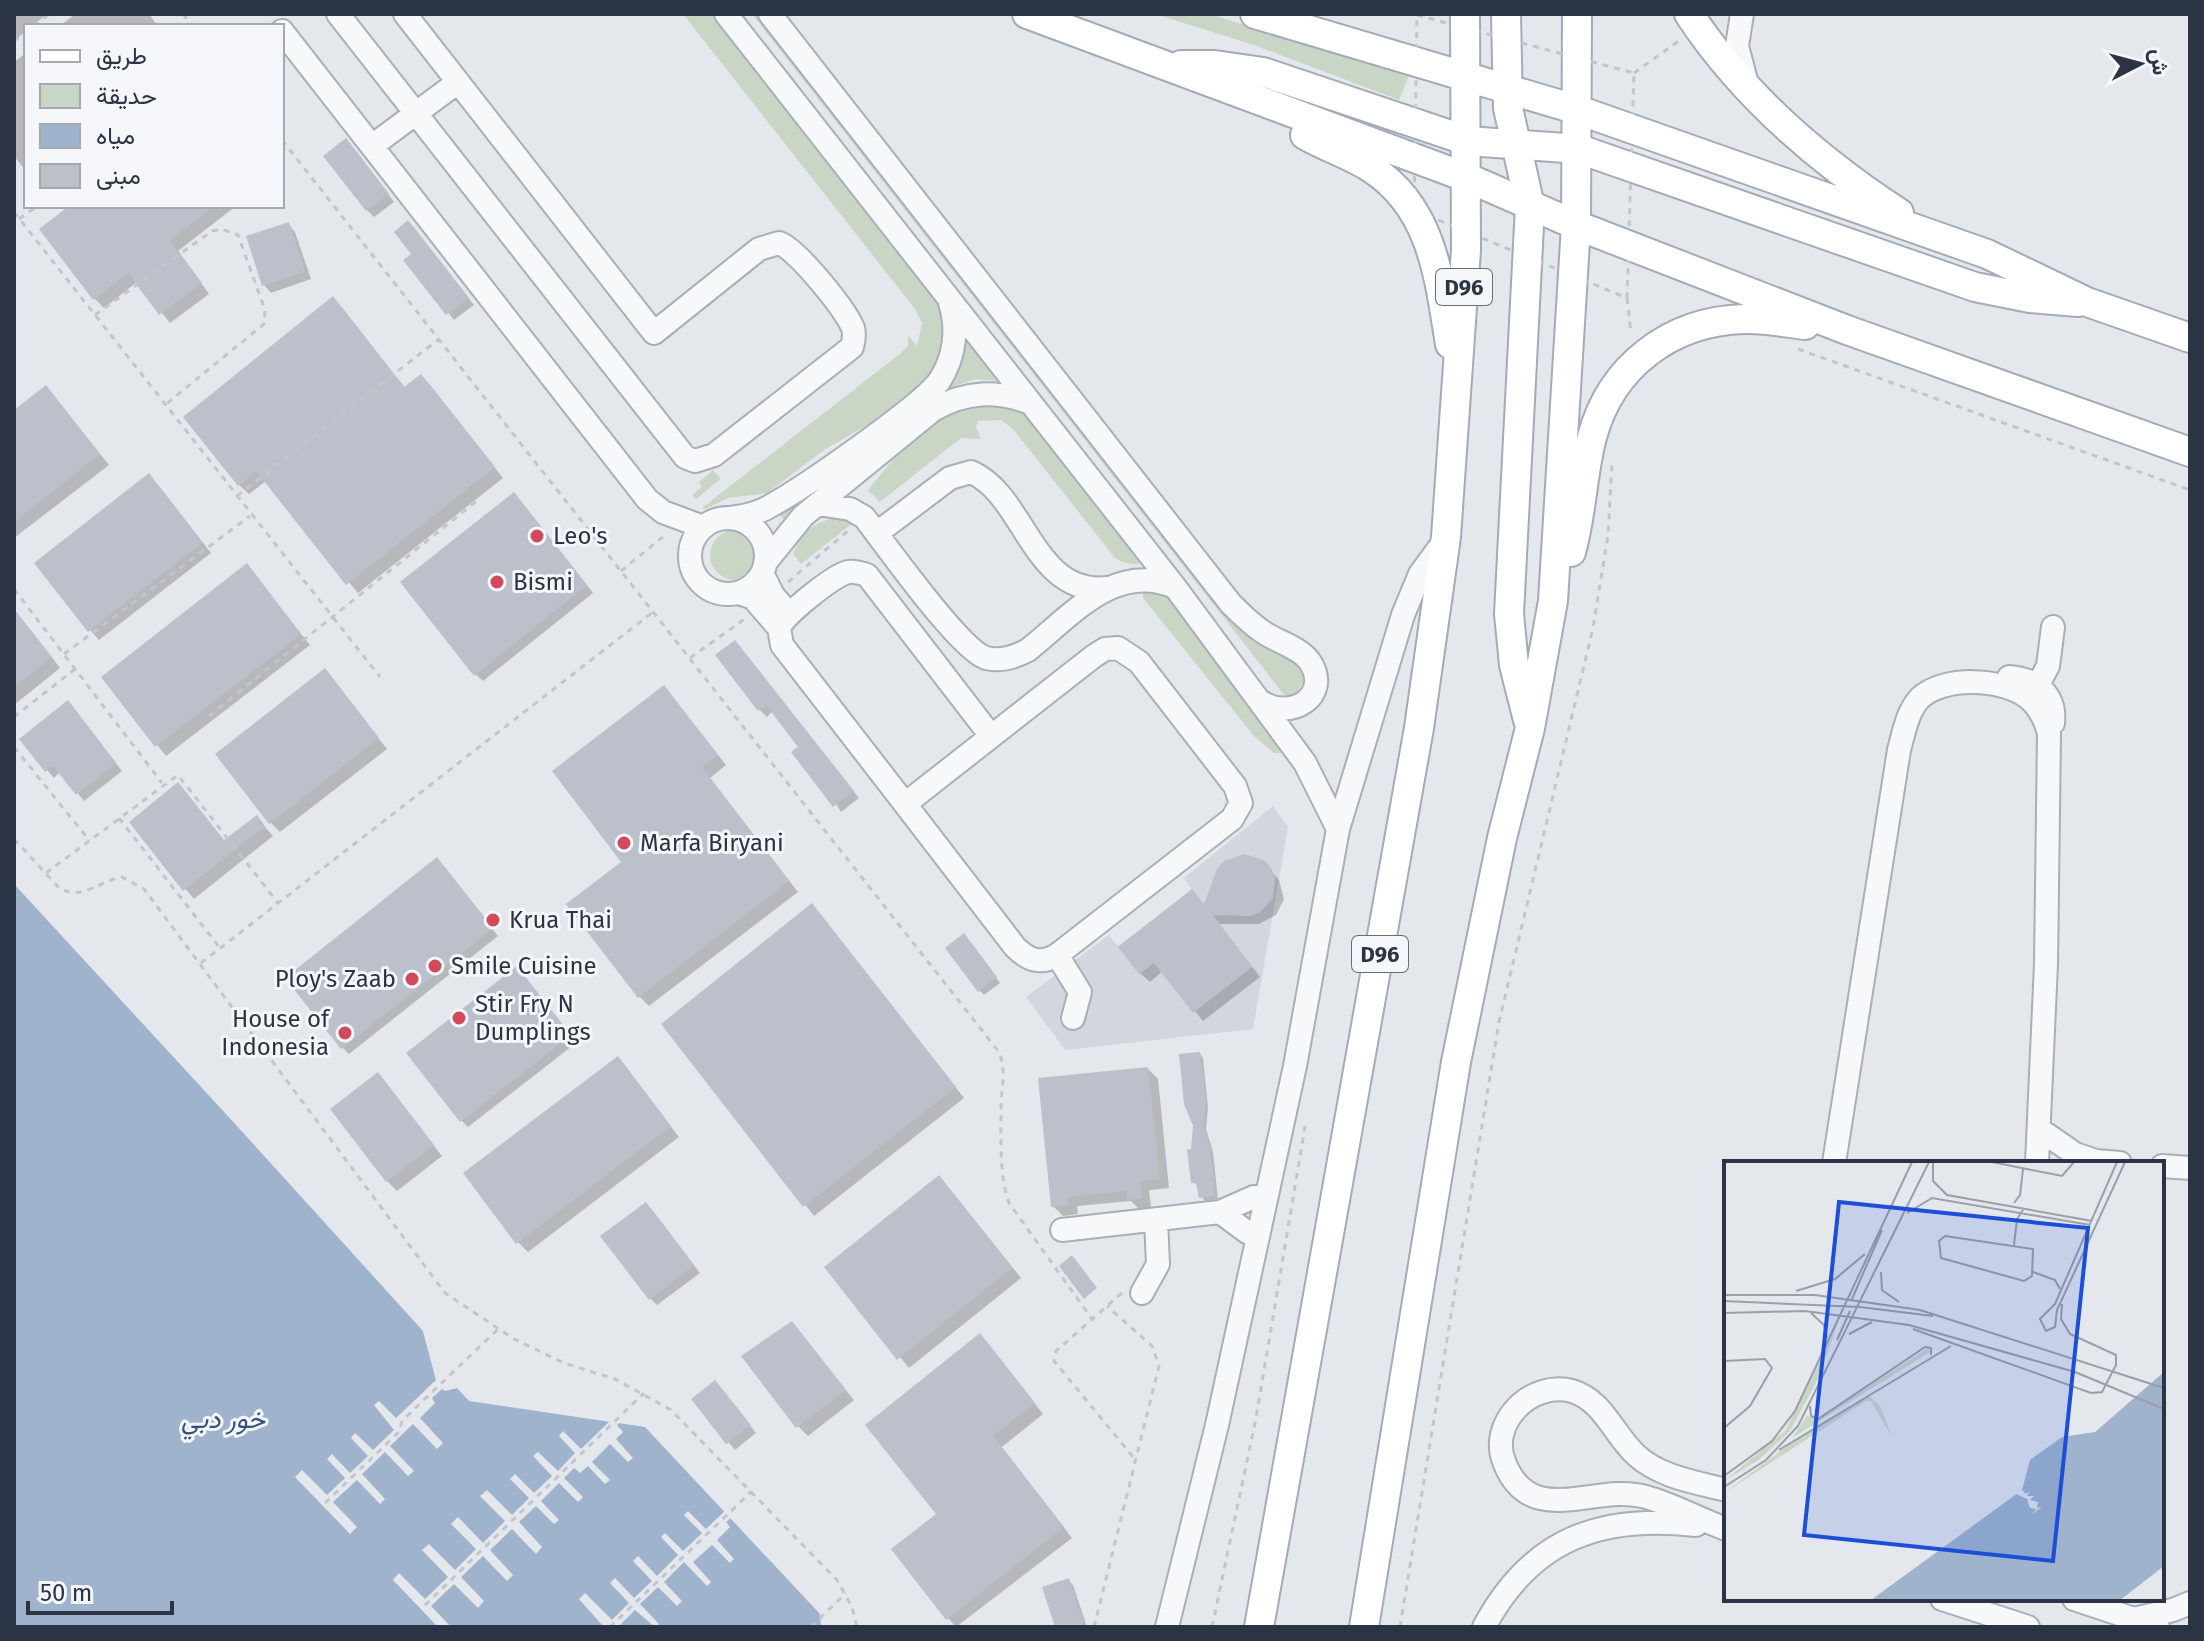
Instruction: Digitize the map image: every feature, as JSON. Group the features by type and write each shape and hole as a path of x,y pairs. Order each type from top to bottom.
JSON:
{"main road":[{"path":"1027,14 1468,178 1576,225 1847,330 2186,452"},
{"path":"1259,15 1296,14"},
{"path":"1465,14 1468,178"},
{"path":"1506,14 1506,88 1530,206 1509,614 1516,676 1530,728"},
{"path":"1364,1627 1461,1034 1499,852 1530,728 1553,601 1576,225 1579,149 1577,14"},
{"path":"1259,15 1578,110 2000,260 2087,302 2190,338"},
{"path":"1694,21 1749,89 1826,162 1937,237"},
{"path":"1166,66 1215,65 1263,72 1468,141 1579,149 1975,287 2030,298 2087,302"},
{"path":"1239,95 1297,131 1372,169 1414,210 1428,236 1437,264 1458,396"},
{"name":"D96","path":"1259,1627 1283,1510 1419,728 1446,537 1458,396 1468,178"},
{"path":"1553,601 1576,536 1591,440 1600,411 1615,384 1635,361 1659,343 1686,329 1715,322 1746,319 1847,330"}],"street":[{"path":"338,14 685,457 705,460 714,455 852,347 854,338 849,322 796,253 779,243 759,249 654,333 405,14"},
{"path":"726,14 1175,587 1319,784 1338,829"},
{"path":"770,14 1231,604 1262,632 1310,661 1315,674 1308,700 1297,708 1284,711 1259,700"},
{"path":"1742,14 1737,46 1749,89"},
{"path":"284,34 633,483 663,512 693,524 731,518 773,505 926,396 943,375 953,350 954,315 949,298"},
{"path":"372,146 458,82"},
{"path":"693,524 691,565 694,574 709,589 729,595 739,593 756,582 782,538 818,504 933,410 951,399 992,393 1031,403"},
{"path":"877,533 950,478 971,472 989,485 1062,578 1091,590 1140,578 1175,587"},
{"path":"818,504 850,509 864,517 964,642 987,658 1016,657 1107,588"},
{"path":"731,518 742,521 758,533 763,542 764,568 784,621 782,645 905,804 1023,955 1040,961 1057,955 1232,819 1241,803 1239,794 1139,662 1130,653 1118,648 1105,649 1094,656 905,804"},
{"path":"1167,1627 1217,1425 1295,1066 1338,829 1403,615 1420,574 1446,537"},
{"path":"784,621 840,576 858,572 867,575 991,736"},
{"path":"739,593 753,598 784,621"},
{"path":"2038,685 2048,666 2053,627"},
{"path":"1834,1161 1899,750 1899,712 1915,685 1943,674 1982,680 2026,696 2045,719 2049,748"},
{"path":"1982,680 2028,680 2046,693 2054,715 2049,748 2037,1161"},
{"path":"1057,955 1080,992 1073,1018"},
{"path":"2039,1129 2075,1154 2092,1161"},
{"path":"2164,1166 2190,1168"},
{"path":"1062,1230 1220,1212 1254,1197 1266,1197"},
{"path":"1220,1212 1247,1232 1258,1236"},
{"path":"1142,1293 1158,1264 1156,1220"},
{"path":"1724,1490 1679,1479 1647,1464 1621,1440 1593,1402 1572,1391 1548,1390 1526,1398 1510,1415 1501,1437 1503,1461 1508,1472 1514,1482 1532,1497 1555,1502 1601,1494 1646,1497 1724,1528"},
{"path":"1484,1627 1499,1599 1523,1570 1553,1547 1588,1531 1624,1522 1650,1521 1724,1528"},
{"path":"1948,1601 2028,1627"},
{"path":"2080,1601 2158,1627"},
{"path":"2132,1618 2153,1616 2190,1603"}],"path":[{"path":"1634,73 1694,21"},
{"path":"284,143 999,1052 1005,1080 1001,1103 1003,1182 1009,1203 1092,1319"},
{"path":"19,219 34,208"},
{"path":"14,212 380,677"},
{"path":"95,315 212,231 221,229 238,235 265,310 264,324 165,405"},
{"path":"1627,298 1635,361"},
{"path":"237,496 439,339"},
{"path":"1796,348 2190,490"},
{"path":"1400,1627 1499,1022 1593,628 1608,535 1614,453"},
{"path":"209,716 478,500"},
{"path":"64,654 252,515"},
{"path":"621,571 693,524"},
{"path":"14,589 162,784"},
{"path":"199,964 653,612"},
{"path":"14,717 75,669"},
{"path":"14,747 89,840"},
{"path":"45,874 174,775 183,778 278,903"},
{"path":"119,817 220,948"},
{"path":"14,839 60,889 80,894 110,879 122,877 135,881 426,1272 445,1293 497,1330 551,1357 644,1393 687,1422 846,1593 857,1627"},
{"path":"1212,1627 1256,1418 1293,1192"},
{"path":"1134,1459 1054,1361 1056,1351 1128,1288 1142,1293"},
{"path":"1094,1627 1157,1374 1158,1358 1152,1346 1107,1306"},
{"path":"325,1503 399,1432 402,1421 497,1330"},
{"path":"425,1605 644,1393"},
{"path":"610,1627 752,1491"},
{"path":"811,1627 846,1593"}],"shaded area":[{"path":"1273,806 1288,827 1253,1029 1065,1050 1026,997 1109,935 1118,946 1192,890 1184,878"}],"green space":[{"path":"683,14 721,14 949,310 939,371 893,410 824,450 767,493 728,498 705,509 702,508 901,353 908,346 908,336 917,346 922,323 915,309"},
{"path":"752,14 766,14 1230,606 1297,655 1307,679 1294,695 1285,696"},
{"path":"1155,14 1209,14 1409,76 1399,100 1254,45"},
{"path":"967,324 1009,382 975,379 958,385 783,519 780,515 953,378 966,349"},
{"path":"1021,403 1152,559 1133,564 1115,558 1013,429 1001,420 978,421 976,427 981,439 961,438 880,502 868,490 909,440 951,406"},
{"path":"713,470 721,479 696,499 692,495 702,487 699,482"},
{"path":"845,518 853,523 801,564 793,554 807,532 827,520"},
{"path":"735,530 753,537 760,555 753,573 735,580 717,573 710,555 717,537"},
{"path":"1159,584 1291,742 1282,753 1274,753 1254,736 1143,598 1143,587"}],"water":[{"name":"خور دبي","path":"14,884 413,1317 423,1331 438,1386 445,1391 457,1388 469,1401 645,1427 820,1614 821,1627 14,1627"}],"pier":[{"path":"14,880 427,1329 441,1383 457,1388 442,1389 432,1398 435,1403 420,1418 443,1443 437,1449 413,1424 390,1446 414,1471 408,1476 385,1452 362,1474 385,1499 380,1504 357,1480 333,1502 357,1527 350,1534 295,1477 302,1470 327,1495 345,1478 327,1459 332,1454 350,1473 368,1456 351,1438 355,1433 373,1450 394,1430 374,1405 379,1401 396,1418 436,1380 423,1331"},
{"path":"613,1418 623,1419 617,1425 623,1432 616,1439 633,1458 628,1462 610,1444 592,1462 610,1480 605,1484 588,1466 580,1473 574,1468 564,1478 583,1497 578,1502 559,1483 541,1501 559,1520 554,1524 536,1506 519,1522 542,1547 536,1554 512,1529 490,1550 513,1575 507,1581 483,1556 461,1577 484,1601 478,1608 454,1584 431,1606 451,1627 438,1627 393,1580 399,1573 425,1599 448,1577 422,1550 429,1544 455,1570 476,1549 451,1524 458,1517 483,1543 505,1521 480,1496 487,1490 512,1515 529,1498 510,1479 515,1474 534,1493 552,1476 533,1456 538,1452 558,1471 575,1453 559,1436 563,1431 581,1449"},
{"path":"727,1509 733,1516 726,1522 730,1527 717,1540 734,1559 730,1563 712,1545 693,1562 711,1582 707,1586 684,1562 664,1582 682,1601 677,1606 658,1587 640,1604 659,1624 655,1627 635,1610 618,1627 604,1627 579,1599 585,1593 612,1620 629,1603 610,1583 615,1578 634,1598 652,1581 633,1561 638,1556 657,1576 678,1555 661,1537 665,1533 683,1551 702,1533 684,1515 688,1511 706,1529"}],"building":[{"path":"346,138 389,194 366,211 323,156"},
{"path":"66,208 211,208 170,240 202,283 159,315 128,273 93,300 39,229"},
{"path":"408,220 469,298 446,315 403,260 411,254 394,232"},
{"path":"289,222 305,272 262,286 246,236"},
{"path":"333,296 404,387 421,374 495,467 346,585 256,471 238,486 183,417"},
{"path":"46,385 100,454 14,522 14,410"},
{"path":"149,473 202,543 88,632 34,563"},
{"path":"514,492 587,585 474,676 400,582"},
{"path":"247,563 301,634 155,747 101,677"},
{"path":"14,609 52,657 14,687"},
{"path":"735,640 854,791 833,807 791,752 798,747 766,705 758,711 715,655"},
{"path":"325,668 379,738 269,824 215,754"},
{"path":"664,685 718,755 702,767 789,881 638,998 566,904 621,862 552,771"},
{"path":"68,700 116,763 76,795 53,766 45,772 19,739"},
{"path":"178,782 224,840 257,815 265,826 183,891 129,822"},
{"path":"1244,854 1264,860 1271,868 1275,878 1273,898 1259,913 1249,916 1213,915 1252,967 1193,1013 1154,963 1139,974 1118,947 1192,889 1204,904 1217,869 1224,861"},
{"path":"437,857 493,928 341,1049 285,978"},
{"path":"812,903 956,1087 803,1207 661,1024"},
{"path":"964,933 997,977 978,992 945,948"},
{"path":"517,966 571,1035 460,1122 406,1053"},
{"path":"1200,1052 1206,1102 1203,1124 1210,1146 1215,1196 1199,1198 1196,1183 1191,1183 1187,1150 1191,1149 1193,1126 1184,1104 1179,1054"},
{"path":"618,1056 671,1126 516,1244 463,1173"},
{"path":"1148,1067 1160,1179 1140,1181 1142,1198 1127,1200 1127,1191 1068,1197 1069,1205 1051,1207 1038,1078"},
{"path":"378,1072 434,1145 386,1182 330,1109"},
{"path":"939,1175 1012,1268 897,1360 824,1267"},
{"path":"646,1202 694,1265 649,1300 600,1236"},
{"path":"1072,1255 1097,1288 1084,1299 1059,1266"},
{"path":"792,1321 846,1390 796,1428 741,1356"},
{"path":"980,1333 1035,1403 993,1436 1064,1527 946,1620 891,1549 936,1514 865,1425"},
{"path":"715,1380 751,1425 726,1444 691,1399"},
{"path":"1069,1578 1085,1627 1055,1627 1042,1587"}],"place":[{"name":"Leo's","path":"537,536"},
{"name":"Bismi","path":"497,582"},
{"name":"Marfa Biryani","path":"624,843"},
{"name":"Krua Thai","path":"493,920"},
{"name":"Smile Cuisine","path":"435,966"},
{"name":"Ploy's Zaab","path":"412,979"},
{"name":"Stir Fry N Dumplings","path":"459,1018"},
{"name":"House of Indonesia","path":"345,1033"}]}
